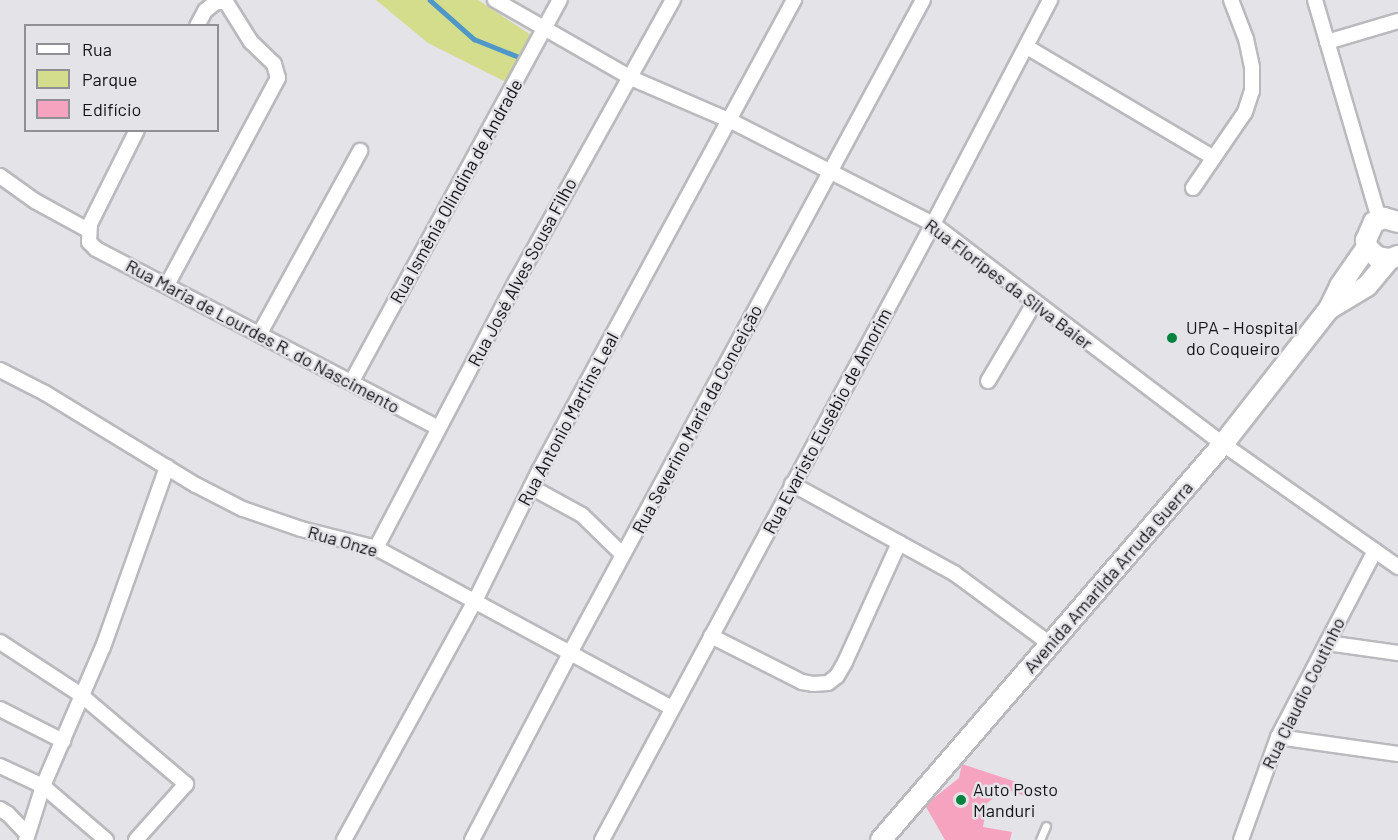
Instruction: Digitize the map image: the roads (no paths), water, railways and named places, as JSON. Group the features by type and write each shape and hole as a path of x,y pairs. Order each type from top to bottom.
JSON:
{"main road":[{"path":"1329,309 1344,279 1367,247 1369,228 1393,219"},
{"path":"1367,247 1377,257 1394,257"},
{"path":"1329,309 1367,286 1394,257"},
{"name":"Avenida Amarilda Arruda Guerra","path":"881,840 1223,444 1329,309"}],"street":[{"name":"Rua Floripes da Silva Baier","path":"495,0 631,78 731,121 933,224 1223,444 1398,567"},
{"name":"Rua Ismênia Olindina de Andrade","path":"352,381 560,0"},
{"name":"Rua José Alves Sousa Filho","path":"376,548 545,229 673,0"},
{"name":"Rua Antonio Martins Leal","path":"344,840 474,603 531,487 731,121 794,0"},
{"name":"Rua Severino Maria da Conceição","path":"472,840 570,653 923,0"},
{"name":"Rua Evaristo Eusébio de Amorim","path":"602,840 933,224 1050,0"},
{"path":"1193,188 1245,112 1252,91 1252,67 1246,39 1231,0"},
{"path":"1315,0 1327,42 1393,219"},
{"path":"167,285 275,87 278,70 251,42 226,2 216,2 206,11 198,24"},
{"path":"1327,42 1398,21"},
{"path":"1027,47 1214,158"},
{"path":"89,236 107,188 136,132"},
{"path":"260,333 360,151"},
{"name":"Rua Maria de Lourdes R. do Nascimento","path":"0,176 89,236 96,249 438,428"},
{"path":"988,381 1035,302"},
{"name":"Rua Onze","path":"0,370 45,393 196,485 243,509 301,529 376,548 672,708"},
{"path":"26,837 43,786 103,647 167,467"},
{"path":"792,484 979,589 1050,644"},
{"path":"531,487 582,515 623,555"},
{"path":"711,636 802,682 828,683 837,676 845,662 899,543"},
{"name":"Rua Claudio Coutinho","path":"1240,840 1278,737 1375,551"},
{"path":"0,642 81,695 186,784 136,840"},
{"path":"1327,643 1398,653"},
{"path":"0,709 63,741"},
{"path":"1278,737 1398,754"},
{"path":"0,766 43,786 106,840"},
{"path":"0,809 9,814 26,837"}],"lane":[{"path":"1040,840 1046,826"}],"waterway":[{"path":"430,0 474,39 519,57"}],"place":[{"name":"UPA - Hospital do Coqueiro","path":"1172,338"},
{"name":"Auto Posto Manduri","path":"961,800"}]}
